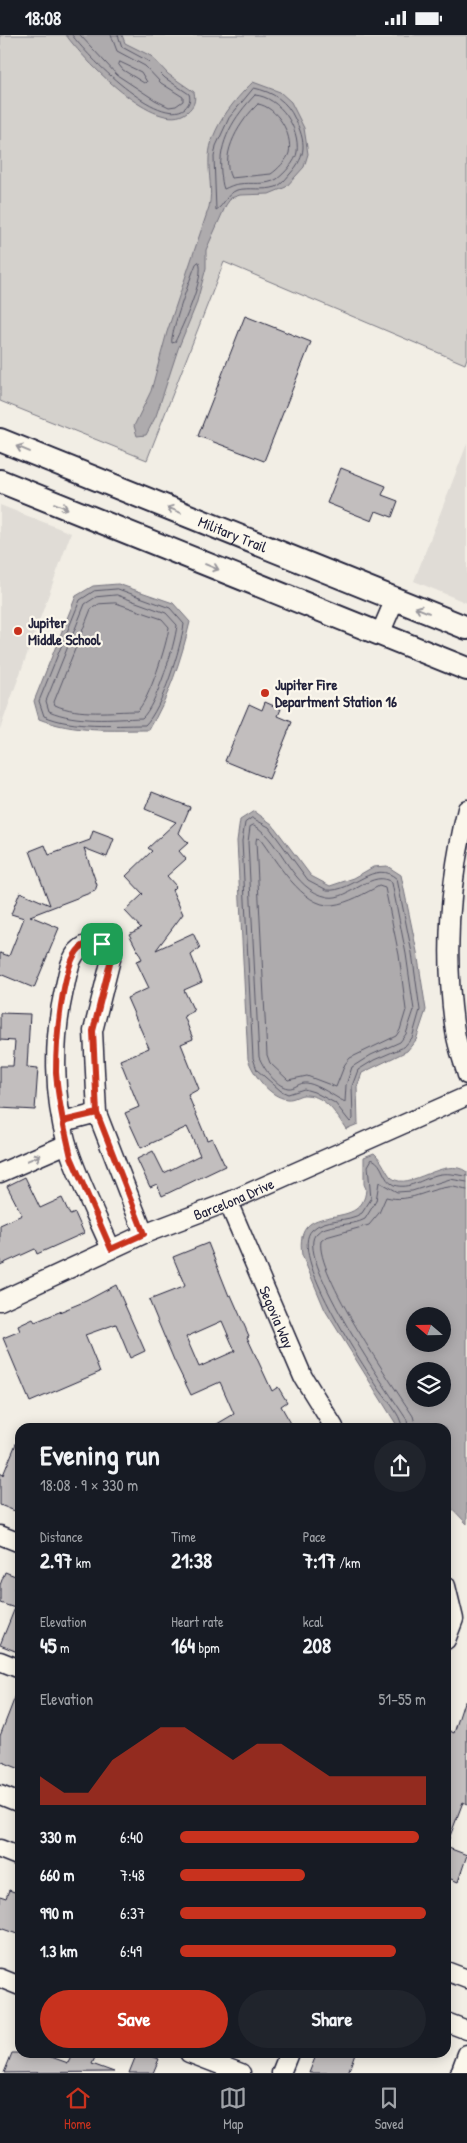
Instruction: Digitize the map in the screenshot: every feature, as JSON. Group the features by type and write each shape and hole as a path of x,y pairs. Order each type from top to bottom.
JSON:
{"main road":[{"name":"Military Trail","path":"0,440 467,628"},
{"path":"0,481 467,669"}],"street":[{"path":"380,634 395,599"},
{"path":"467,809 456,854 449,916 449,965 455,1033 467,1075"},
{"path":"111,1249 67,1144 56,1072 61,1003 75,955 80,948 95,942 107,949 111,959 93,1031 97,1113 144,1234"},
{"name":"Barcelona Drive","path":"0,1301 144,1234 228,1202 467,1096"},
{"path":"63,1121 97,1113"},
{"path":"0,1173 67,1144"},
{"name":"Segovia Way","path":"228,1202 303,1377 332,1423"},
{"path":"0,1535 15,1541"},
{"path":"451,1607 454,1619 451,1627"},
{"path":"0,1661 15,1667"},
{"path":"0,1795 15,1801"},
{"path":"0,1849 15,1855"},
{"path":"451,1973 467,1979"},
{"path":"0,1978 15,1984"},
{"path":"451,2024 467,2030"},
{"path":"460,2073 467,2054"},
{"path":"202,2058 241,2073"},
{"path":"281,2073 287,2058"}],"shaded area":[{"path":"0,35 467,35 467,358 465,364 224,262 147,460 0,401"},
{"path":"467,444 467,603 414,581"},
{"name":"Jupiter Middle School","path":"0,505 71,533 0,729"}],"water":[{"path":"66,35 122,35 125,43 151,56 168,74 194,92 195,101 193,105 187,112 174,117 158,114 140,105 104,77"},
{"path":"253,82 280,92 291,102 304,128 308,154 304,167 286,187 269,194 240,195 231,198 226,205 206,250 206,268 196,305 178,349 156,416 146,435 137,436 134,426 151,391 167,332 209,207 211,195 210,146 224,116 238,97"},
{"path":"118,584 173,603 190,622 174,677 163,704 149,730 79,729 39,719 34,701 76,596 93,586"},
{"path":"254,811 272,824 311,876 330,886 354,878 373,867 387,866 401,875 417,952 426,1010 416,1040 407,1051 362,1073 357,1087 358,1124 346,1129 325,1102 313,1096 304,1095 287,1099 274,1094 258,1078 248,1059 237,841 240,820"},
{"path":"374,1153 390,1176 399,1181 408,1181 448,1168 458,1168 467,1172 467,1524 451,1507 451,1423 396,1423 325,1310 302,1255 302,1237 308,1226 318,1220 353,1211 362,1203 366,1189 364,1184 364,1157"}],"building":[{"path":"245,316 311,342 264,461 198,436"},
{"path":"341,468 386,486 382,495 398,501 392,517 376,511 372,521 327,503"},
{"path":"265,702 281,709 278,716 292,722 269,779 225,761 249,704 262,710"},
{"path":"152,792 190,807 179,833 188,843 179,851 186,859 167,876 176,886 172,890 183,914 156,950 193,933 200,948 191,955 202,982 184,990 194,1011 184,1016 193,1039 181,1044 199,1089 188,1095 207,1140 212,1138 225,1166 162,1196 157,1184 150,1187 137,1159 153,1151 164,1173 200,1155 187,1127 141,1148 125,1113 139,1107 120,1060 149,1048 127,998 149,988 136,961 142,959 129,934 141,928 125,911 143,894 126,876 152,851 148,848 176,822 145,809"},
{"path":"93,831 114,839 107,857 84,848 97,885 95,891 30,916 59,928 34,988 0,974 0,953 9,956 24,918 11,914 20,892 50,905 30,851 45,845 49,855 90,840"},
{"path":"0,1013 30,1014 27,1067 38,1068 35,1110 0,1108 0,1066 13,1066 15,1041 0,1040"},
{"path":"25,1177 40,1208 62,1198 70,1215 75,1213 84,1233 37,1254 35,1249 0,1265 0,1225 22,1215 7,1186"},
{"path":"208,1243 229,1296 231,1295 249,1336 247,1337 272,1391 278,1387 287,1402 281,1406 291,1423 219,1423 234,1414 220,1382 191,1395 149,1300 185,1286 173,1257","holes":["222,1321 235,1351 199,1367 186,1337"]},
{"path":"116,1285 145,1351 130,1358 116,1324 85,1335 100,1372 30,1402 3,1338 20,1331 18,1326 33,1319 35,1322 86,1301"},
{"path":"15,1446 15,1511 0,1505 0,1473 3,1475"},
{"path":"5,1572 15,1576 15,1608 0,1603 0,1585"},
{"path":"15,1608 15,1651 0,1645"},
{"path":"15,1697 15,1767 0,1761 0,1736"},
{"path":"464,1702 467,1702 467,1804 463,1802 451,1834 451,1732 454,1733"},
{"path":"451,1849 467,1855 458,1882 451,1879"},
{"path":"9,1890 15,1892 15,1933 0,1928 0,1896 6,1898"},
{"path":"12,2053 15,2053 15,2058 54,2058 68,2063 70,2058 95,2058 92,2064 114,2072 4,2073"},
{"path":"135,2058 159,2059 153,2073 129,2073"},
{"path":"315,2058 353,2058 348,2073 309,2073"}],"place":[{"name":"Jupiter Middle School","path":"18,631"},
{"name":"Jupiter Fire Department Station 16","path":"265,693"}],"route":[{"path":"102,944 89,943 80,948 70,966 61,1003 56,1072 63,1121 97,1113 144,1234 111,1249 71,1157 63,1121 97,1113 93,1031 111,959 111,955 102,944"}]}
